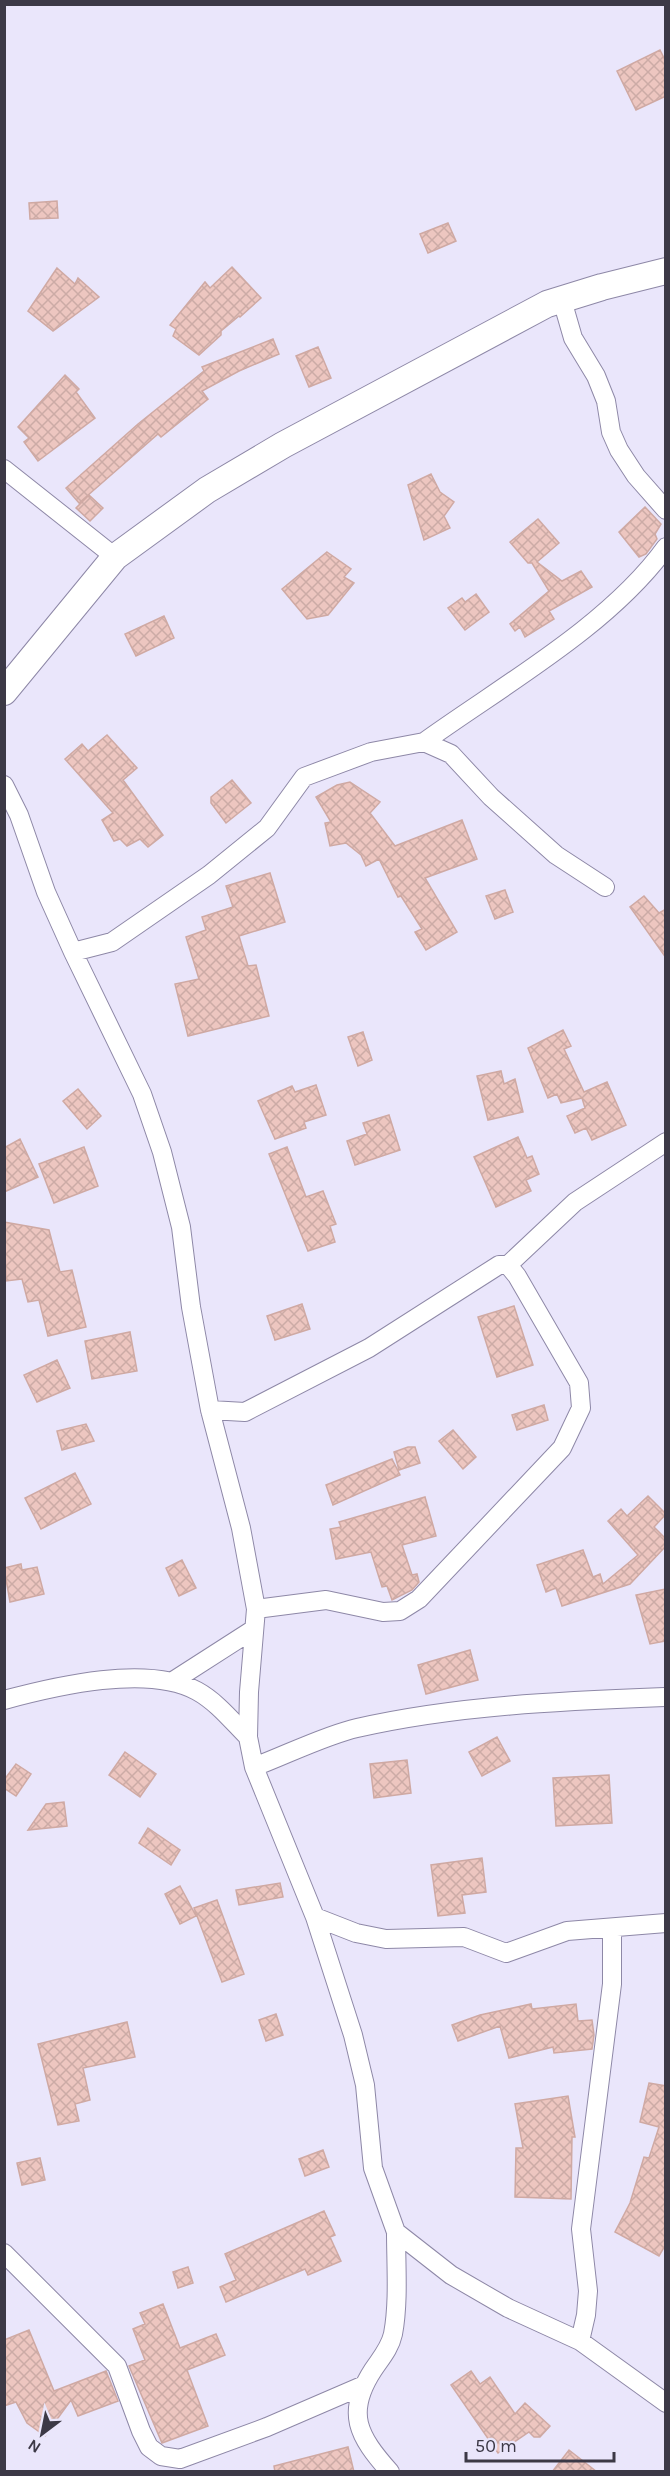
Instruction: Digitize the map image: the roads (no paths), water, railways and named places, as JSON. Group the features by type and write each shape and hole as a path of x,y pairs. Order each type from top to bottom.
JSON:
{"main road":[{"path":"4,692 115,557 207,490 283,446 547,304 666,271"}],"street":[{"path":"562,300 573,338 596,376 606,401 611,432 619,450 636,476 666,510"},
{"path":"4,469 115,557"},
{"path":"73,952 112,942 209,875 267,828 304,777 371,752 424,741 552,653 605,611 635,584 666,547"},
{"path":"424,741 450,754 491,797 556,855 605,887"},
{"path":"4,785 20,815 46,892 142,1094 162,1152 181,1227 191,1307 210,1410 241,1528 256,1609 249,1692 248,1737 255,1767 315,1917 353,2035 364,2085 373,2168 396,2232 393,2335 388,2349 362,2386 356,2413 359,2426 390,2472"},
{"path":"210,1410 245,1412 369,1348 499,1265 508,1265 575,1202 666,1142"},
{"path":"256,1609 327,1600 383,1612 400,1611 419,1599 562,1448 580,1408 579,1383 517,1276 508,1265"},
{"path":"173,1681 254,1629"},
{"path":"4,1700 74,1683 115,1679 173,1681 198,1691 214,1703 248,1737"},
{"path":"255,1767 355,1729 429,1715 558,1701 666,1697"},
{"path":"315,1917 357,1933 386,1939 457,1936 506,1953 567,1931 666,1923"},
{"path":"580,2341 586,2315 588,2291 581,2229 612,1984 612,1929"},
{"path":"396,2232 451,2275 508,2308 580,2341 666,2403"},
{"path":"4,2253 117,2366 141,2432 149,2446 161,2456 180,2459 267,2427 362,2386"}]}
